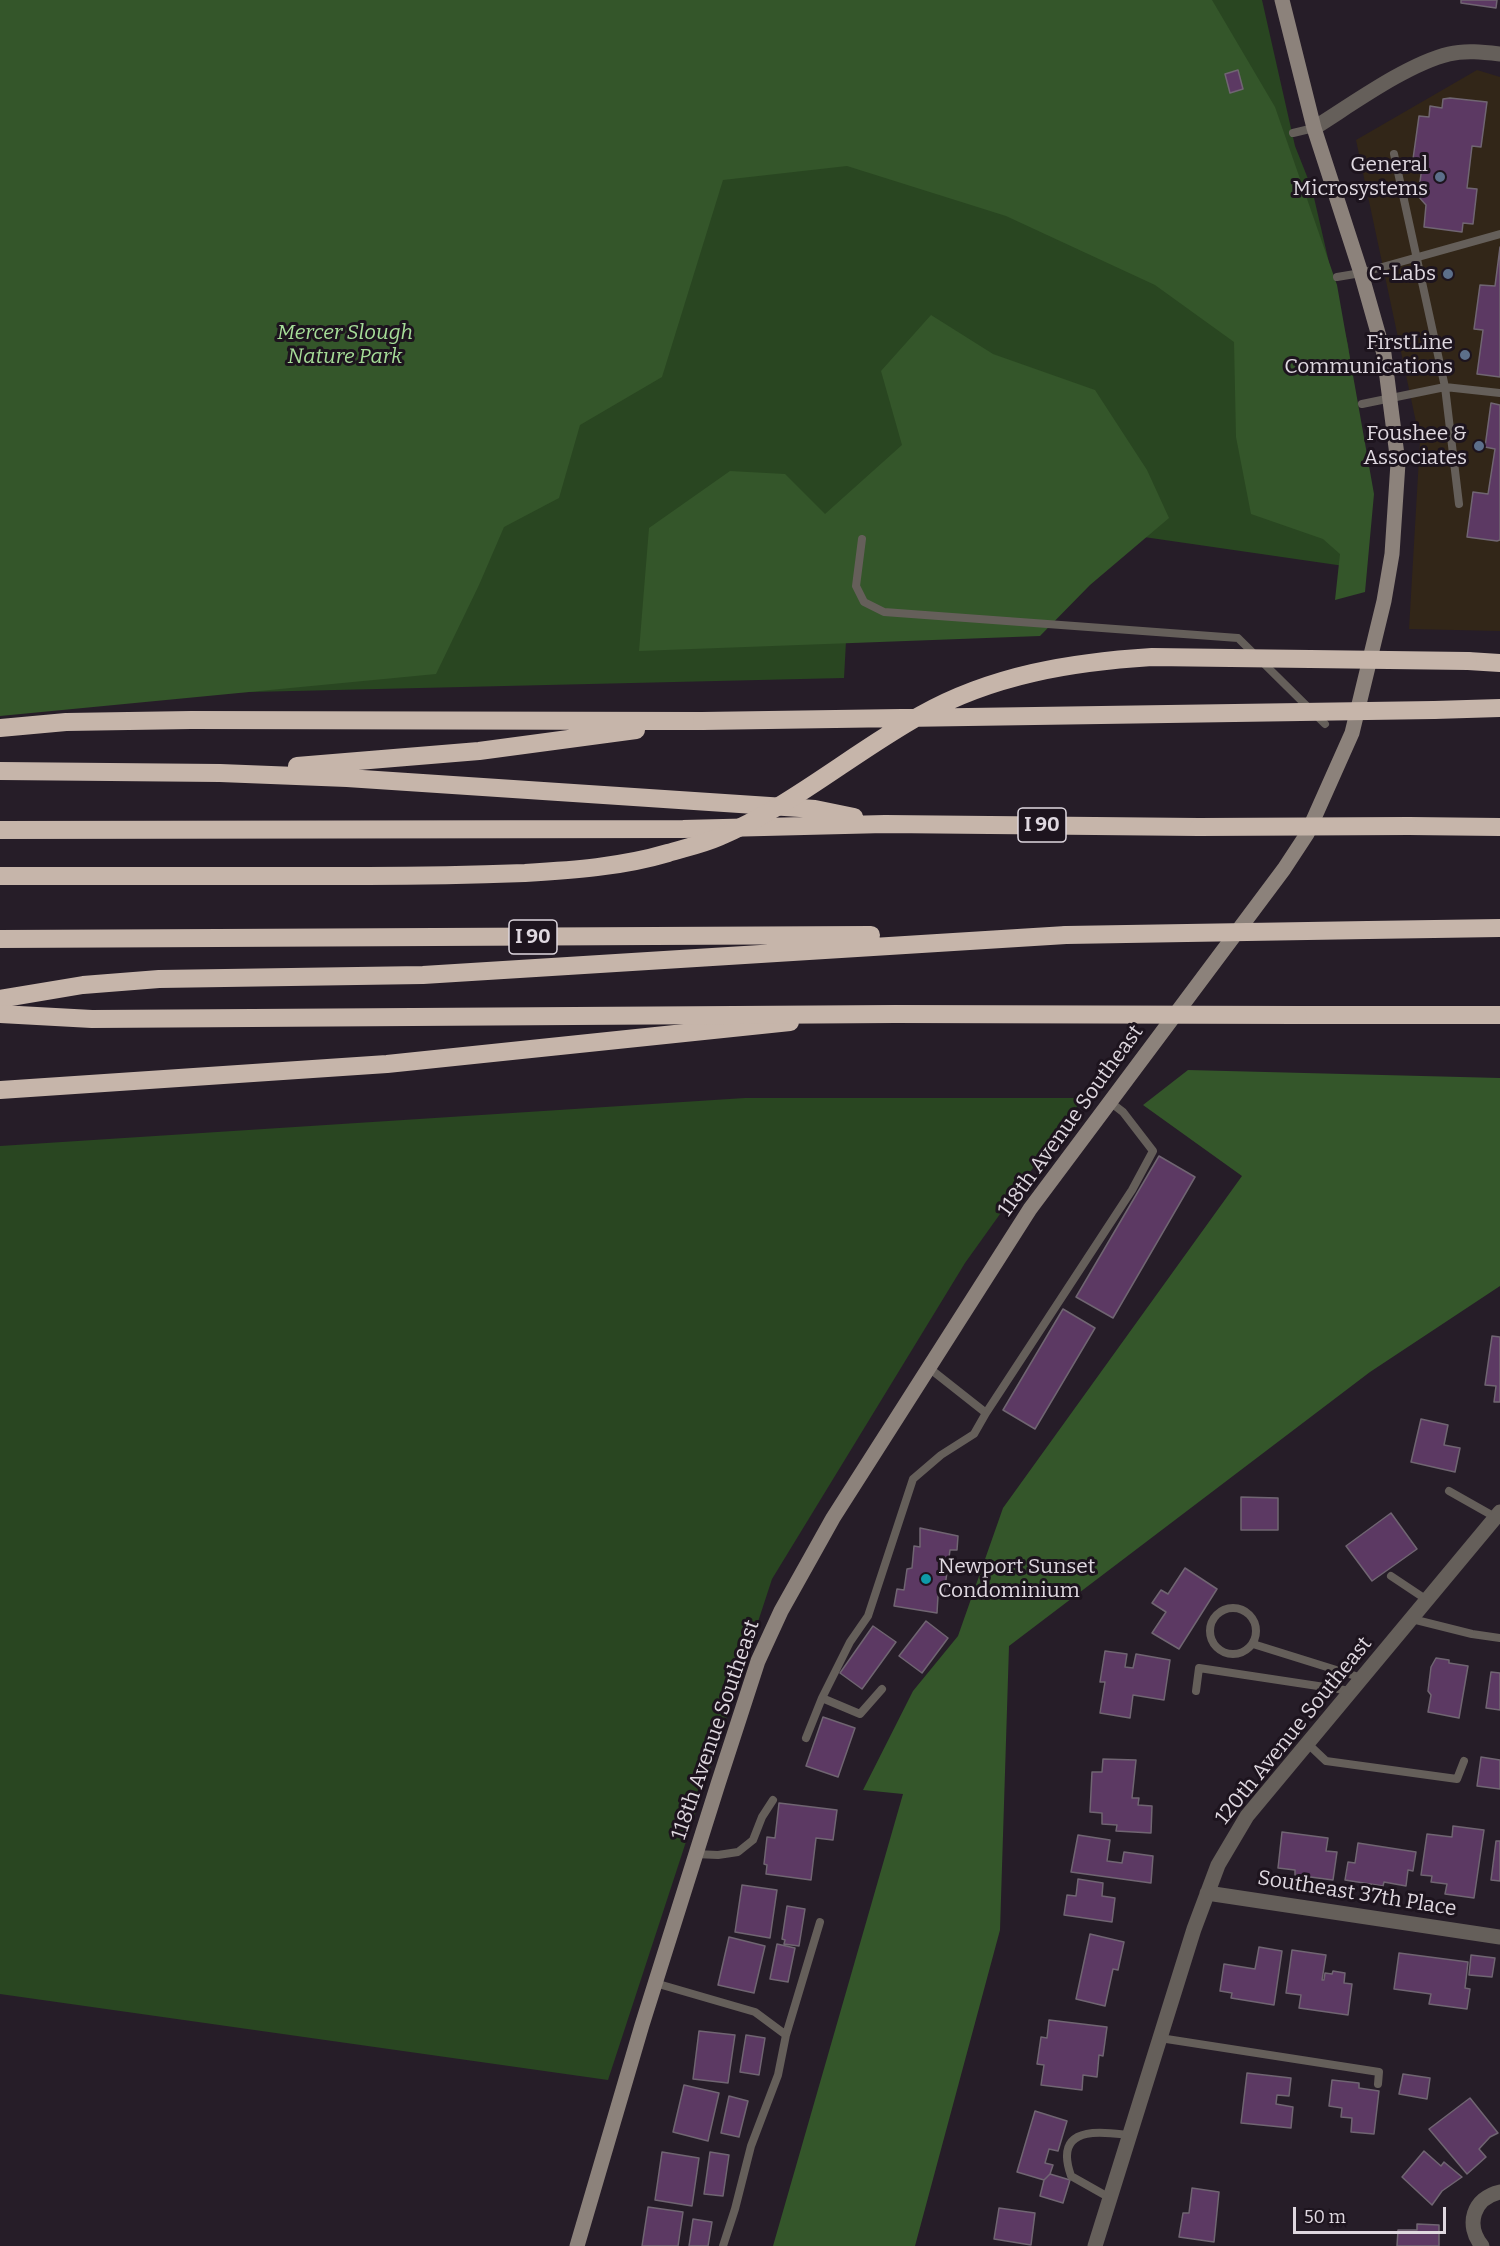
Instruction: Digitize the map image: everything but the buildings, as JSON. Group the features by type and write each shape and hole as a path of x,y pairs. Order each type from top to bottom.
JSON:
{"highway":[{"path":"0,876 412,876 553,871 615,865 665,854 719,837 762,815 923,714 964,694 1060,666 1152,657 1500,663"},
{"path":"0,728 66,722 191,720 702,721 1434,710 1495,707"},
{"path":"220,773 479,751 702,721"},
{"path":"0,771 220,773 448,783 559,794 815,809 885,824"},
{"name":"I 90","path":"0,830 684,829 885,824 1500,827"},
{"name":"I 90","path":"0,939 1066,935 1500,928"},
{"path":"0,999 83,985 159,979 423,975 1066,935"},
{"path":"0,1014 92,1019 894,1014 1500,1015"},
{"path":"0,1090 387,1064 747,1025 894,1014"},
{"path":"1379,1014 1500,1027"}],"street":[{"name":"118th Avenue Southeast","path":"577,2246 695,1854 758,1661 781,1611 833,1518 1030,1209 1307,834 1352,733 1384,601 1392,554 1398,463 1384,354 1362,273 1314,128 1282,0"},
{"path":"1314,128 1425,62 1449,54 1474,51 1500,54"},
{"name":"120th Avenue Southeast","path":"1095,2246 1160,2038 1218,1865 1247,1816 1498,1514"},
{"name":"Southeast 37th Place","path":"1207,1893 1500,1937"},
{"path":"1482,2246 1475,2238 1472,2228 1475,2209 1489,2195 1500,2192"}],"lane":[{"path":"1293,134 1314,128"},
{"path":"1394,154 1445,387 1459,504"},
{"path":"1337,277 1362,273 1500,234"},
{"path":"1362,404 1445,387 1500,393"},
{"path":"862,539 856,586 864,602 885,612 1238,638 1325,724"},
{"path":"806,1738 830,1679 850,1642 868,1616 913,1479 941,1455 974,1434 1132,1190 1153,1151 1123,1112 1110,1102"},
{"path":"929,1368 986,1413"},
{"path":"1449,1491 1498,1514"},
{"path":"1391,1576 1427,1600"},
{"path":"1228,1608 1243,1610 1250,1614 1257,1628 1253,1644 1247,1650 1232,1655 1218,1649 1213,1643 1209,1629 1215,1615 1228,1608"},
{"path":"1412,1620 1500,1638"},
{"path":"1253,1644 1362,1678"},
{"path":"1196,1691 1199,1668 1351,1691"},
{"path":"822,1698 860,1714 882,1689"},
{"path":"1307,1743 1326,1761 1457,1779 1464,1761"},
{"path":"695,1854 718,1855 738,1852 753,1840 772,1800"},
{"path":"723,2246 751,2146 778,2075 786,2035 820,1922"},
{"path":"655,1983 755,2012 786,2035"},
{"path":"1160,2038 1379,2072 1378,2084"},
{"path":"1110,2198 1071,2176 1066,2156 1069,2146 1077,2137 1093,2132 1129,2135"}],"shaded area":[{"path":"1477,70 1500,77 1500,631 1409,629 1420,441 1356,140"}],"green space":[{"name":"Mercer Slough Nature Park","path":"0,0 1262,0 1295,146 1312,189 1348,345 1366,473 1351,567 854,495 844,678 39,697"},
{"name":"Mercer Slough Nature Park","path":"0,0 1212,0 1275,107 1337,285 1374,494 1365,592 1335,600 1340,554 1323,539 1251,514 1236,437 1234,342 1155,285 1006,216 847,166 723,180 662,377 580,425 559,498 504,527 436,674 0,716"},
{"path":"931,315 993,354 1095,390 1147,470 1169,518 1090,585 1040,636 639,651 649,528 730,471 785,474 825,514 902,445 881,371"},
{"path":"1188,1070 1500,1078 1500,1286 1370,1372 1009,1646 1000,1930 915,2246 773,2246 903,1794 863,1790 913,1691 958,1636 1003,1508 1242,1176 1143,1105"},
{"path":"745,1098 1083,1098 965,1263 772,1579 608,2080 0,1994 0,1146"}],"place":[{"name":"General Microsystems","path":"1440,177"},
{"name":"C-Labs","path":"1448,274"},
{"name":"FirstLine Communications","path":"1465,355"},
{"name":"Foushee & Associates","path":"1479,446"},
{"name":"Newport Sunset Condominium","path":"926,1579"}]}
